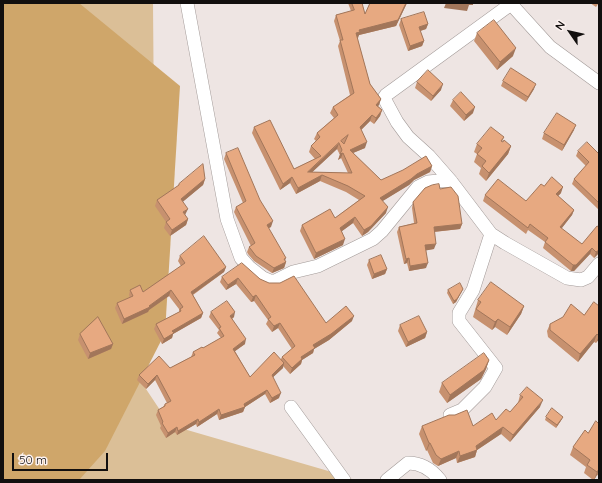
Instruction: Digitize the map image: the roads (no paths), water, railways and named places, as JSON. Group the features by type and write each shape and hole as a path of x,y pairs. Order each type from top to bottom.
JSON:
{"street":[{"path":"187,3 227,219 241,258 262,278 270,281 276,281 293,272 318,266 373,239 382,231 418,187 428,182 450,180"},
{"path":"599,83 550,47 510,4 384,98 396,122 408,137 429,156 450,180 491,234 567,278 581,280 588,277 599,264"},
{"path":"450,416 462,410 485,387 496,368 459,321 459,312 473,290 491,234"},
{"path":"291,407 344,480"},
{"path":"387,480 408,463 423,465 440,480"}]}
